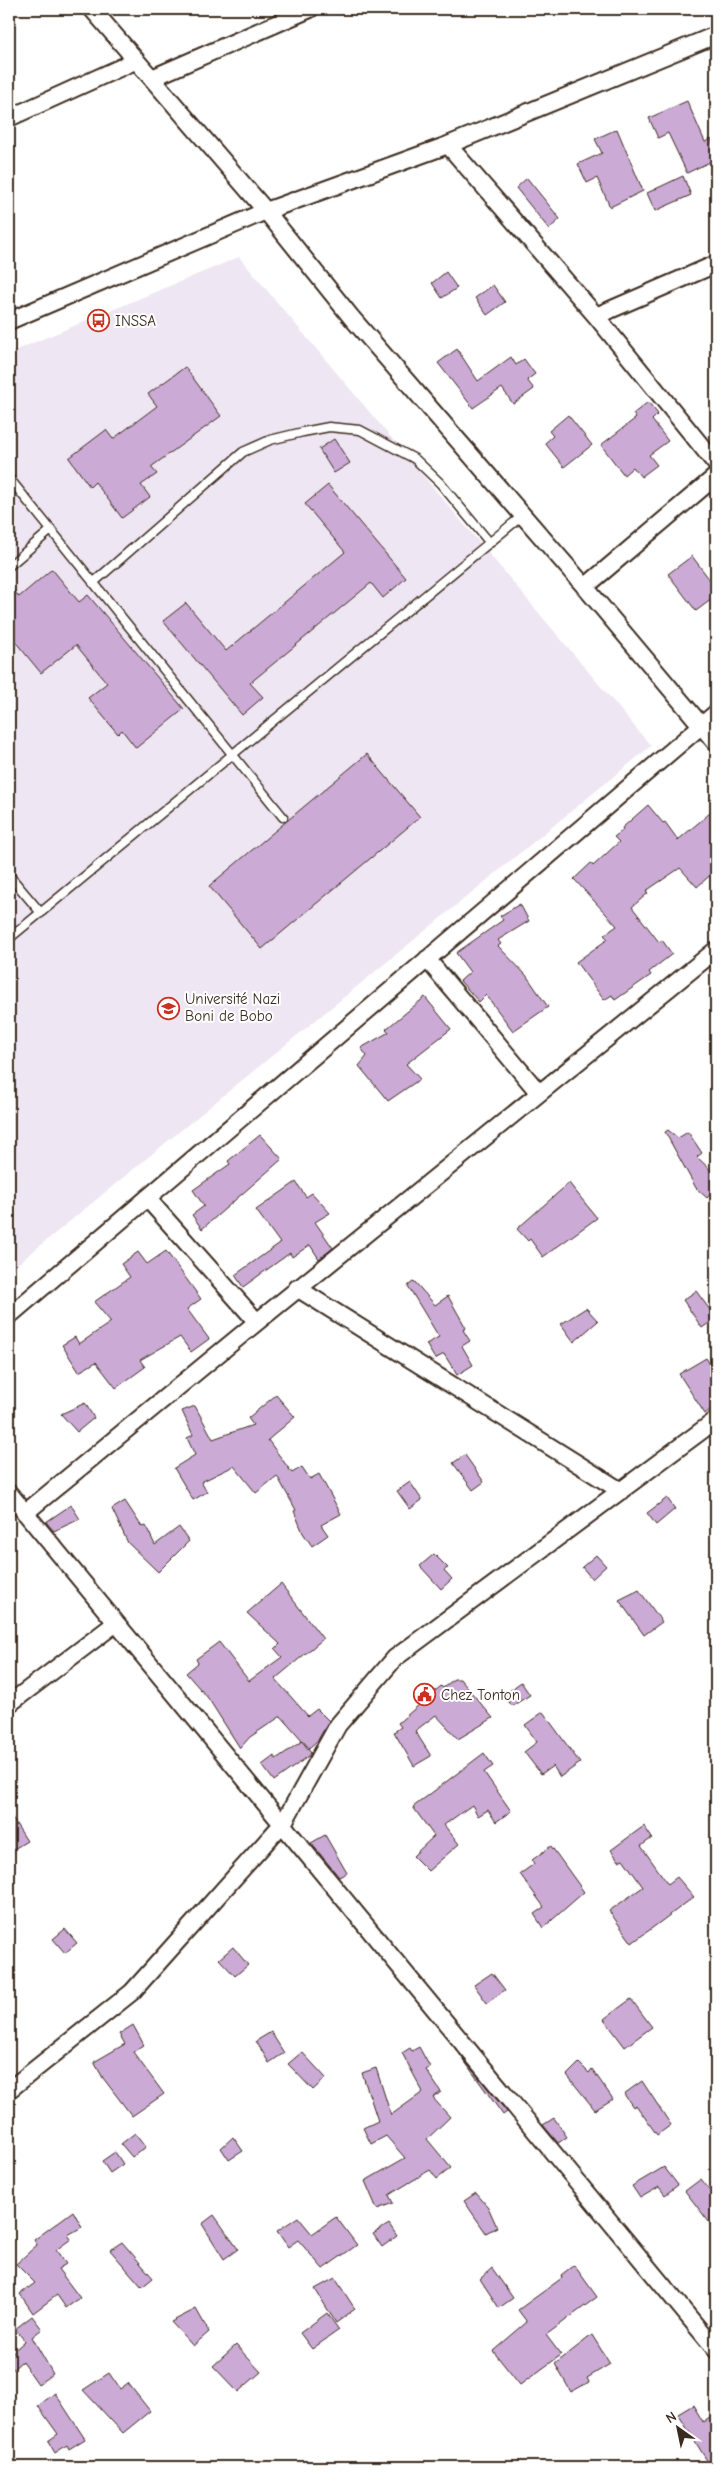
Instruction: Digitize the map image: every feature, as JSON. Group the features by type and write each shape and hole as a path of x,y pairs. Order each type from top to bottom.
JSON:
{"street":[{"path":"92,9 266,211 351,317 585,587 716,743"},
{"path":"152,78 310,9"},
{"path":"9,321 266,211 448,145 716,35"},
{"path":"9,118 136,61"},
{"path":"448,145 596,316 716,464"},
{"path":"596,316 716,264"},
{"path":"585,587 716,476"},
{"path":"9,1316 716,713"},
{"path":"26,1513 298,1288 716,950"},
{"path":"428,959 539,1094"},
{"path":"147,1198 257,1322"},
{"path":"298,1288 620,1491"},
{"path":"9,2090 132,1992 282,1824 338,1725 395,1658 716,1420"},
{"path":"9,1493 716,2350"},
{"path":"9,1704 116,1623"}],"lane":[{"path":"93,583 243,452 270,440 329,427 360,430 415,458 490,542"},
{"path":"9,478 282,816"},
{"path":"11,937 233,756 522,515"},
{"path":"9,566 50,530"},
{"path":"9,875 41,913"}],"shaded area":[{"name":"Université Nazi Boni de Bobo","path":"239,257 651,746 9,1271 9,353"}],"building":[{"path":"687,101 705,142 711,139 716,151 716,159 687,173 668,133 658,138 649,118"},
{"path":"617,129 643,191 610,207 597,178 587,183 578,164 602,153 595,139"},
{"path":"683,176 691,195 655,211 647,193"},
{"path":"527,178 560,219 549,229 516,188"},
{"path":"446,272 457,288 442,298 432,283"},
{"path":"493,285 505,302 487,315 475,298"},
{"path":"457,349 478,381 511,357 516,365 524,359 535,374 527,380 534,389 513,404 502,388 473,408 438,363"},
{"path":"185,367 221,416 151,467 157,474 141,485 150,497 122,518 95,482 90,487 69,458 106,430 113,439 157,406 148,394"},
{"path":"648,402 658,414 652,420 668,441 649,455 657,465 641,477 633,467 624,475 601,445 636,418 633,414"},
{"path":"568,415 592,445 564,467 545,443 553,436 549,431"},
{"path":"334,439 350,463 334,473 319,449"},
{"path":"328,485 406,578 383,598 371,583 250,683 263,697 242,715 163,621 186,603 226,651 345,552 305,504"},
{"path":"692,556 716,588 716,596 696,611 668,574"},
{"path":"52,569 79,602 88,595 184,709 136,748 122,730 118,734 88,698 107,683 76,645 41,673 9,634 9,584 19,597"},
{"path":"367,754 420,817 262,949 209,886"},
{"path":"648,805 663,823 665,822 678,840 716,808 716,870 697,887 680,868 646,891 648,893 632,907 659,942 662,940 672,954 649,972 651,975 615,1000 612,995 604,1000 576,962 608,939 604,935 617,926 574,879 591,863 593,866 619,842 614,837"},
{"path":"520,904 529,921 498,940 501,944 498,946 526,975 548,1007 513,1031 486,995 479,1002 460,981 470,972 456,953 503,920 500,916"},
{"path":"425,997 451,1029 406,1064 420,1079 388,1101 359,1066 367,1056 361,1048 389,1032 386,1029"},
{"path":"668,1130 678,1138 688,1132 702,1153 697,1157 716,1175 716,1188 707,1198 696,1188 665,1132"},
{"path":"260,1135 282,1159 202,1229 192,1215 204,1206 193,1190 230,1164 228,1161"},
{"path":"296,1182 306,1197 312,1193 330,1213 315,1222 333,1248 319,1259 310,1245 292,1257 290,1253 243,1287 235,1275 280,1243 256,1210"},
{"path":"569,1183 597,1218 543,1257 530,1239 528,1241 517,1229"},
{"path":"166,1251 201,1299 187,1309 209,1339 191,1352 180,1337 140,1360 145,1367 116,1388 96,1362 79,1372 62,1345 75,1337 79,1344 111,1322 94,1302 130,1277 121,1264 138,1252 147,1264"},
{"path":"414,1281 435,1305 448,1296 466,1328 463,1330 470,1341 462,1346 473,1365 457,1375 444,1354 435,1359 426,1344 439,1337 408,1286"},
{"path":"696,1291 716,1318 702,1328 683,1300"},
{"path":"586,1308 598,1321 574,1342 561,1324"},
{"path":"706,1358 716,1374 716,1405 705,1414 679,1374"},
{"path":"276,1395 295,1417 268,1440 292,1473 302,1467 310,1479 319,1474 341,1514 321,1525 328,1535 312,1546 303,1533 294,1511 296,1510 277,1476 256,1493 234,1466 201,1482 207,1492 193,1500 174,1468 195,1455 187,1438 193,1435 182,1411 195,1406 213,1439 253,1425 248,1418"},
{"path":"85,1403 94,1418 77,1432 61,1414"},
{"path":"465,1455 484,1482 473,1490 453,1463"},
{"path":"410,1482 422,1500 410,1509 397,1491"},
{"path":"667,1498 675,1509 656,1525 647,1513"},
{"path":"125,1501 142,1527 146,1526 155,1545 179,1527 189,1541 158,1572 128,1543 112,1509"},
{"path":"71,1505 80,1519 54,1531 46,1522"},
{"path":"434,1554 448,1568 444,1570 452,1579 441,1589 420,1566"},
{"path":"596,1555 606,1566 592,1579 582,1567"},
{"path":"281,1584 323,1639 275,1679 308,1716 317,1709 329,1721 318,1740 309,1748 281,1716 250,1737 240,1748 208,1698 186,1673 198,1663 196,1659 219,1642 249,1681 282,1657 275,1649 280,1644 247,1613"},
{"path":"639,1590 662,1622 644,1635 619,1600"},
{"path":"454,1679 460,1679 493,1718 458,1739 436,1715 415,1731 431,1756 414,1766 394,1732 401,1727 398,1723 441,1686 443,1688"},
{"path":"521,1682 530,1695 512,1706 504,1695"},
{"path":"543,1712 580,1763 560,1777 553,1766 541,1774 524,1752 537,1742 525,1725"},
{"path":"302,1741 311,1753 309,1756 274,1781 262,1765 274,1756 276,1759"},
{"path":"484,1753 493,1766 484,1772 511,1811 496,1822 488,1810 478,1816 472,1805 444,1825 459,1844 428,1871 413,1856 434,1836 413,1807"},
{"path":"9,1813 27,1841 9,1852"},
{"path":"644,1826 652,1838 641,1846 668,1884 677,1877 694,1897 632,1943 609,1911 643,1887 623,1859 619,1861 611,1850"},
{"path":"325,1835 347,1873 339,1877 311,1843"},
{"path":"551,1846 584,1892 543,1928 534,1914 544,1907 520,1874 534,1864 532,1860"},
{"path":"65,1929 77,1943 65,1953 53,1939"},
{"path":"233,1947 248,1965 235,1976 219,1959"},
{"path":"492,1973 505,1990 487,2003 474,1985"},
{"path":"631,1999 652,2027 625,2047 604,2019"},
{"path":"133,2025 144,2045 133,2052 164,2094 132,2116 103,2078 94,2062 125,2044 119,2034"},
{"path":"271,2032 284,2053 269,2063 256,2041"},
{"path":"419,2047 430,2067 426,2070 441,2092 433,2098 450,2117 427,2139 451,2168 437,2179 430,2170 389,2195 393,2203 377,2209 365,2181 405,2158 386,2136 371,2144 363,2128 378,2121 362,2073 376,2068 391,2115 423,2092 402,2053 410,2048 412,2051"},
{"path":"302,2052 326,2078 313,2090 288,2064"},
{"path":"460,2055 507,2112 503,2115"},
{"path":"579,2063 589,2073 592,2069 613,2099 595,2110 567,2075"},
{"path":"642,2081 671,2125 657,2135 636,2105 633,2107 624,2094"},
{"path":"554,2118 567,2137 558,2143 543,2125"},
{"path":"135,2133 146,2147 132,2157 121,2144"},
{"path":"233,2137 243,2151 229,2160 221,2148"},
{"path":"115,2152 123,2164 110,2173 102,2161"},
{"path":"664,2167 678,2185 665,2195 659,2187 640,2198 632,2186"},
{"path":"701,2179 716,2198 716,2231 685,2191"},
{"path":"476,2193 488,2207 497,2227 486,2233 464,2201"},
{"path":"73,2211 82,2227 68,2235 71,2239 56,2250 66,2264 58,2269 80,2298 66,2308 57,2295 33,2313 20,2294 35,2283 16,2264 37,2245 34,2240"},
{"path":"214,2215 238,2249 224,2259 202,2224"},
{"path":"298,2217 312,2234 336,2217 357,2245 323,2269 298,2240 288,2247 277,2231"},
{"path":"389,2224 397,2236 382,2247 373,2234"},
{"path":"122,2242 153,2278 142,2287 110,2250"},
{"path":"574,2265 597,2297 546,2335 561,2355 520,2385 493,2351 527,2322 518,2310 562,2278 561,2275"},
{"path":"492,2268 513,2298 499,2308 480,2279"},
{"path":"335,2278 355,2309 336,2323 315,2289"},
{"path":"196,2309 209,2332 193,2346 171,2322"},
{"path":"327,2313 339,2330 312,2349 300,2333"},
{"path":"32,2316 42,2329 32,2337 53,2374 38,2384 22,2361 9,2373 9,2355 25,2341 15,2329"},
{"path":"592,2335 610,2364 587,2378 589,2382 571,2392 555,2364"},
{"path":"236,2345 261,2372 238,2392 213,2366"},
{"path":"109,2373 120,2389 128,2383 150,2411 123,2433 83,2390"},
{"path":"55,2393 85,2439 69,2449 67,2445 55,2453 48,2441 58,2434 38,2406"},
{"path":"693,2405 703,2422 716,2412 716,2467 711,2467 678,2414"}],"place":[{"name":"INSSA","path":"99,321"},
{"name":"Université Nazi Boni de Bobo","path":"169,1008"},
{"name":"Chez Tonton","path":"425,1695"}]}
